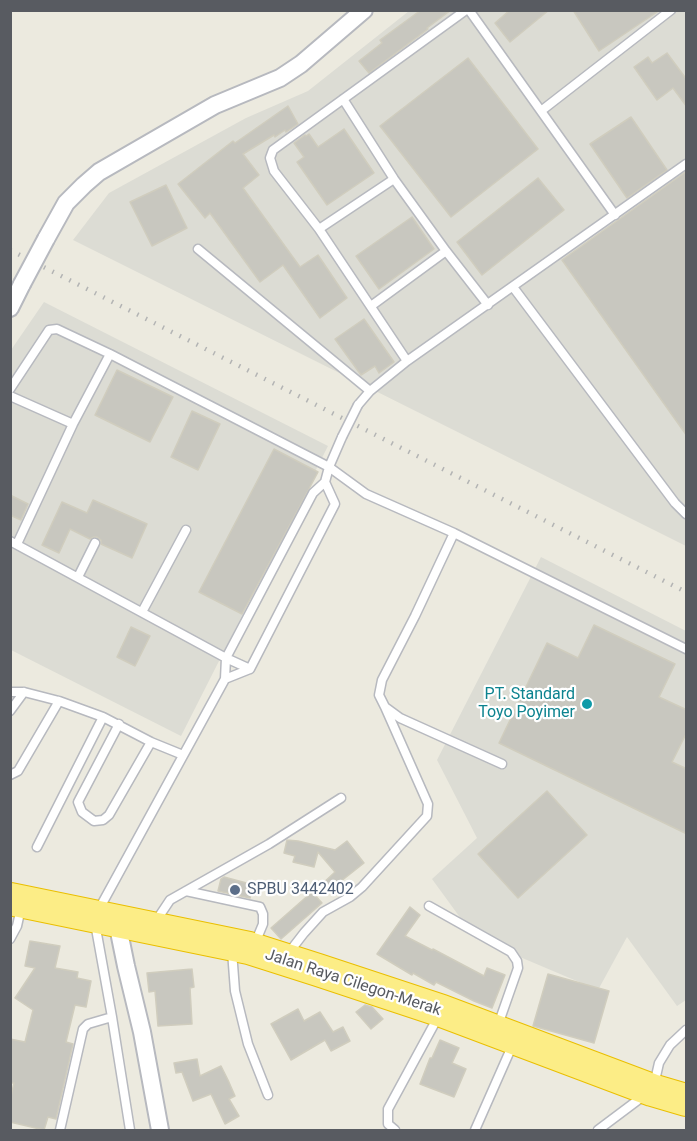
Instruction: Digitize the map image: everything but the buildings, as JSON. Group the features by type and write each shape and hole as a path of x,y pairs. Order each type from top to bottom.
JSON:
{"highway":[{"name":"Jalan Raya Cilegon-Merak","path":"17,900 240,947 283,959 441,1011 652,1090 687,1100"}],"street":[{"path":"10,308 66,203 99,172 215,105 280,78 301,64 364,10"},
{"path":"106,920 126,966 142,1032 160,1131"}],"lane":[{"path":"408,361 319,229 274,171 270,158 273,150 467,10 615,215"},
{"path":"541,111 671,10"},
{"path":"343,99 394,179 488,305"},
{"path":"130,1131 112,1017 106,920 183,755 225,680 226,657 313,493 325,482 329,467 358,405 370,391 408,361 687,164"},
{"path":"319,229 394,179"},
{"path":"198,249 370,391"},
{"path":"371,306 446,251"},
{"path":"513,287 675,503 687,514"},
{"path":"10,389 49,330 57,329 329,467 366,494 454,534 687,649"},
{"path":"110,354 14,543 250,669"},
{"path":"10,396 73,424"},
{"path":"225,680 250,669 335,504 325,482"},
{"path":"142,612 186,530"},
{"path":"283,959 323,912 350,897 362,887 427,816 428,804 379,695 382,680 454,534"},
{"path":"78,577 95,543"},
{"path":"10,692 24,692 59,701 103,717 151,742 183,755"},
{"path":"10,711 24,692"},
{"path":"10,775 18,771 59,701"},
{"path":"384,707 400,718 502,764"},
{"path":"37,847 103,717"},
{"path":"119,724 78,802 82,812 94,821 103,820 109,815 151,742"},
{"path":"153,928 170,900 269,844 341,798"},
{"path":"186,891 260,907 263,914 258,936 240,947 235,991 248,1044 268,1095"},
{"path":"10,939 17,926 17,900"},
{"path":"429,906 511,952 517,961 518,968 506,1034 475,1131"},
{"path":"395,1131 388,1124 388,1109 441,1011"},
{"path":"60,1131 83,1029 88,1024 112,1017"},
{"path":"598,1131 652,1090 659,1063 670,1045 687,1030"}],"shaded area":[{"path":"409,11 686,11 686,546 73,240 109,193 246,118 308,91"},
{"path":"44,302 328,446 181,736 11,650 11,350"},
{"path":"541,557 686,631 686,1000 677,1006 627,937 598,990 475,938 432,879 477,838 437,760"}],"railway":[{"path":"10,250 686,592"}],"place":[{"name":"PT. Standard Toyo Poyimer","path":"587,704"},
{"name":"SPBU 3442402","path":"235,890"}]}
